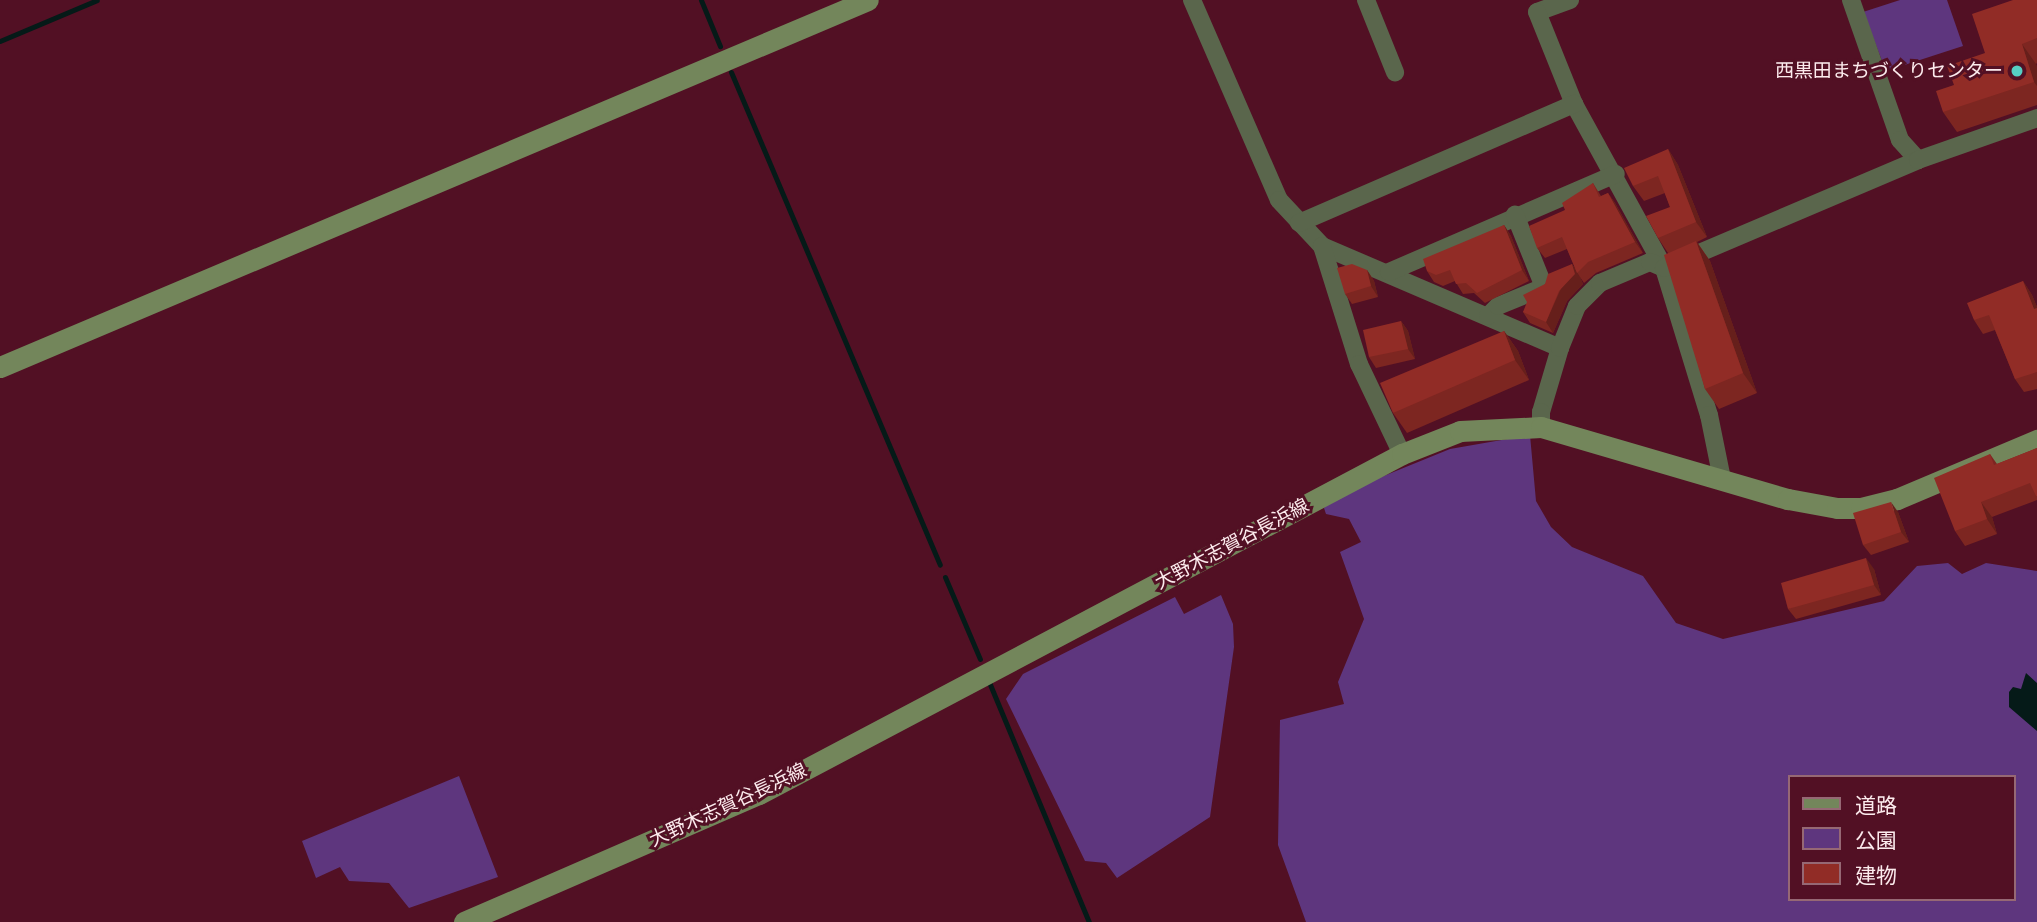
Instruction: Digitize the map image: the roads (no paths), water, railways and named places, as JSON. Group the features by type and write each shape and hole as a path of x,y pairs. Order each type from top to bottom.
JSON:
{"main road":[{"path":"0,367 868,0"},
{"name":"大野木志賀谷長浜線","path":"464,922 759,794 1402,454 1460,431 1541,427 1788,499 1861,508 1897,499 2037,440"}],"street":[{"path":"1192,0 1255,151 1279,200 1322,246 1389,272 1560,348"},
{"path":"1366,0 1395,72"},
{"path":"1570,0 1537,12 1574,104 1616,174 1664,268 1709,415 1722,478"},
{"path":"1852,0 1900,140 1918,160"},
{"path":"1299,223 1574,104"},
{"path":"1541,427 1541,412 1560,348 1577,306 1586,294 1650,262 1664,268 1918,160 2037,118"},
{"path":"1389,272 1515,215 1616,174"},
{"path":"1488,316 1498,306 1544,287 1515,215"},
{"path":"1322,246 1359,364 1402,454"}],"water":[{"path":"2026,673 2037,683 2037,731 2009,707 2009,692 2013,687 2021,689"}],"waterway":[{"path":"0,41 97,0"},
{"path":"701,0 720,46"},
{"path":"731,72 940,565"},
{"path":"945,577 980,659"},
{"path":"989,682 1089,922"}],"place":[{"name":"西黒田まちづくりセンター","path":"2017,71"}]}
